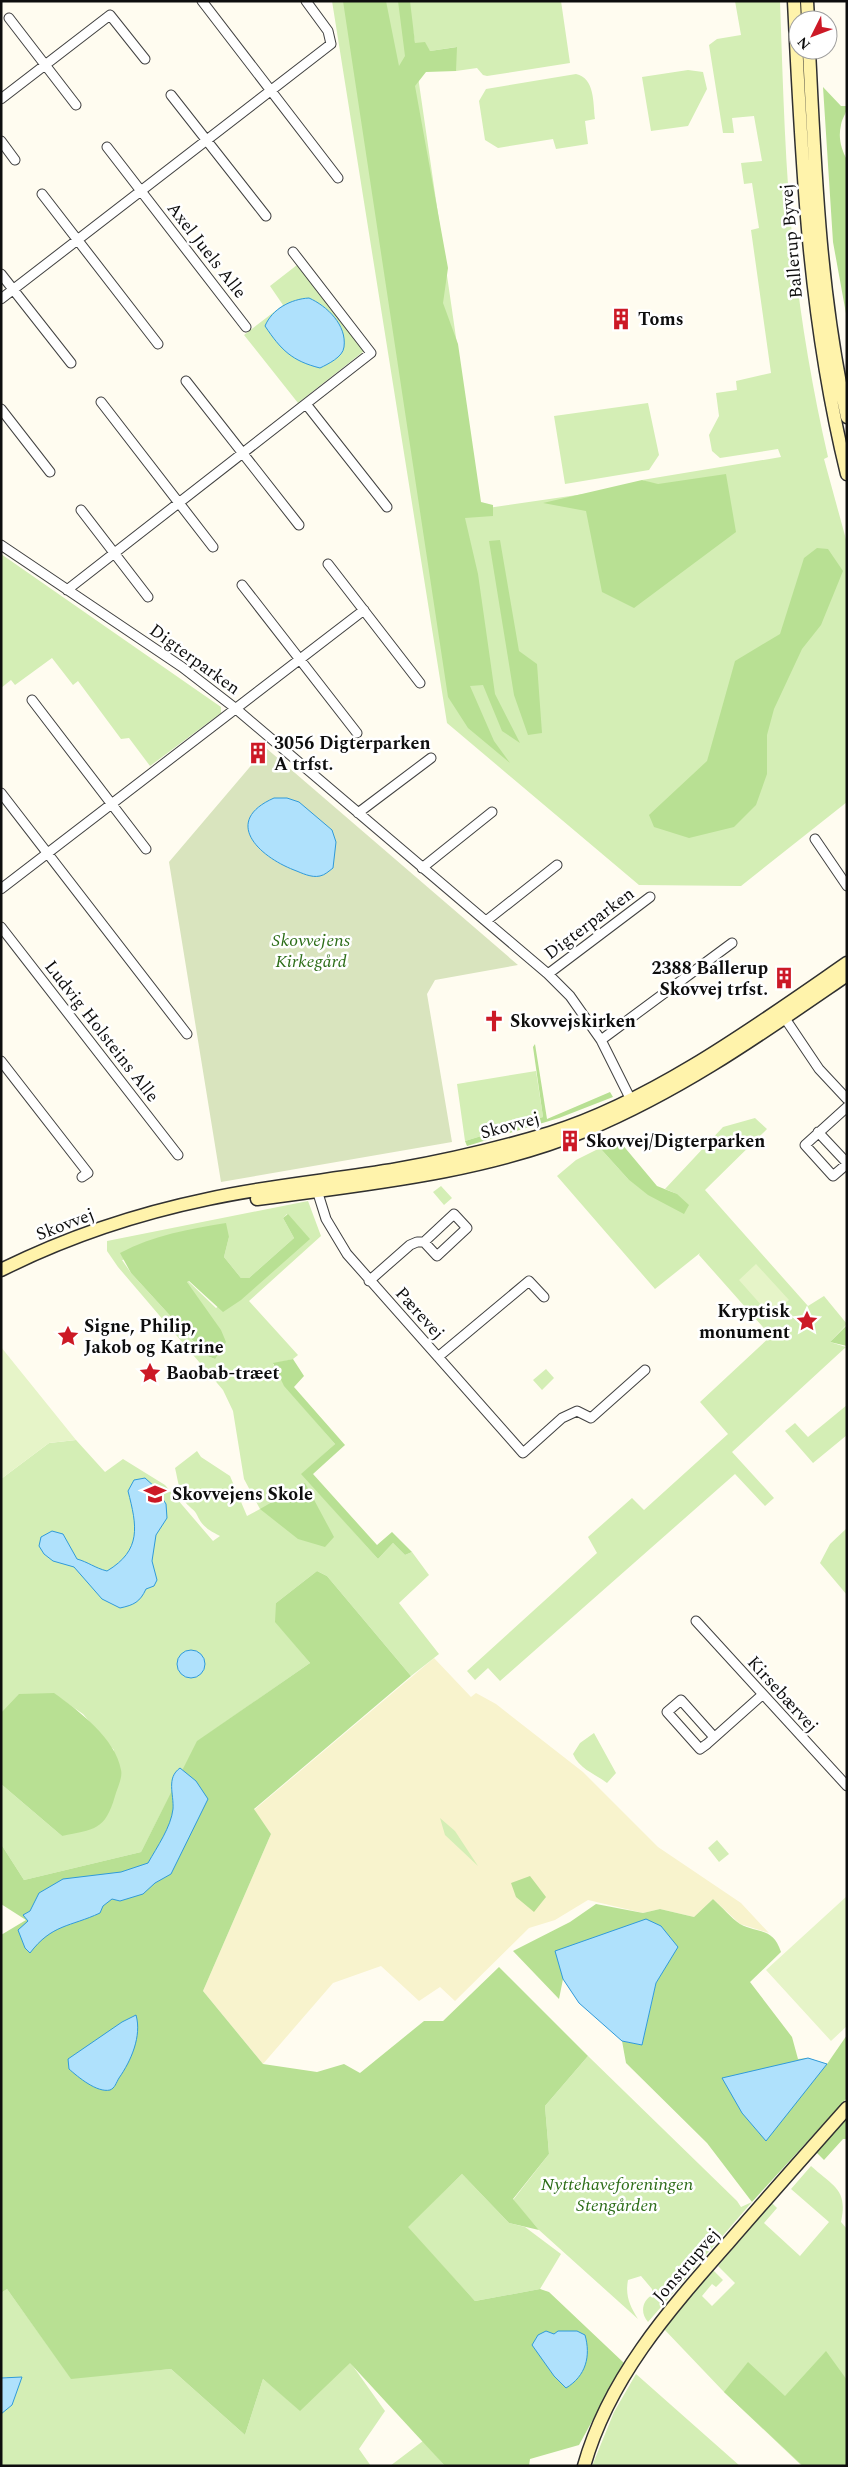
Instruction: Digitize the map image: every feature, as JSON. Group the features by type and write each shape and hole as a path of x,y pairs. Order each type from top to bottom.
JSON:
{"street":[{"path":"202,1 338,178"},
{"path":"1,300 331,44 328,31 306,1"},
{"name":"Ballerup Byvej","path":"794,1 808,253 821,344 847,474"},
{"path":"1,99 110,15 145,59"},
{"path":"9,18 76,105"},
{"name":"Ballerup Byvej","path":"810,60 821,250 833,342 847,418"},
{"path":"171,95 266,216"},
{"path":"1,141 15,160"},
{"name":"Axel Juels Alle","path":"108,147 246,327"},
{"path":"42,194 158,344"},
{"path":"66,590 372,353 293,252"},
{"path":"1,274 70,363"},
{"path":"186,381 299,525"},
{"path":"101,402 213,547"},
{"path":"306,404 387,507"},
{"path":"1,408 50,472"},
{"path":"81,510 148,597"},
{"name":"Digterparken","path":"1,546 182,667 235,708 548,974 570,996 601,1040 632,1103"},
{"path":"328,564 420,683"},
{"path":"242,585 357,733"},
{"path":"1,890 364,610"},
{"path":"32,700 146,849"},
{"path":"358,813 431,758"},
{"path":"1,793 187,1034"},
{"path":"422,868 492,812"},
{"path":"815,839 843,872 847,886"},
{"path":"486,921 557,864"},
{"name":"Digterparken","path":"548,974 650,897"},
{"name":"Ludvig Holsteins Alle","path":"1,927 178,1154"},
{"path":"601,1040 732,943"},
{"name":"Skovvej","path":"1,1270 92,1231 143,1215 316,1186 418,1175 525,1150 586,1130 632,1103 696,1076 782,1014 847,963"},
{"name":"Skovvej","path":"782,1014 847,975"},
{"path":"782,1014 819,1068 847,1099"},
{"path":"1,1061 88,1173 82,1177"},
{"path":"818,1132 847,1163 833,1176 805,1145 818,1132 847,1107"},
{"name":"Pærevej","path":"316,1186 326,1219 338,1242 369,1281 523,1453 562,1418 577,1411 591,1418 645,1370"},
{"path":"369,1281 410,1245 424,1242 454,1214 467,1228 437,1256 424,1242"},
{"path":"438,1357 530,1281 544,1297"},
{"name":"Kirsebærvej","path":"696,1622 847,1786"},
{"path":"714,1737 681,1700 668,1712 700,1749 714,1737 762,1695"},
{"name":"Jonstrupvej","path":"584,2466 615,2392 653,2330 847,2108"}],"shaded area":[{"path":"434,1658 471,1697 476,1693 496,1704 583,1772 658,1847 741,1903 769,1933 740,1924 713,1899 694,1917 660,1909 643,1913 588,1900 555,1920 529,1928 455,2001 440,1987 419,2001 381,1966 333,1983 263,2064 203,1991 271,1834 254,1810"}],"green space":[{"path":"332,1 407,1 481,509 653,484 642,480 781,457 778,449 720,458 712,451 709,435 719,416 716,393 737,390 736,381 771,373 751,230 759,228 752,183 744,184 741,163 762,161 754,116 732,118 734,133 723,133 709,45 717,39 741,35 735,1 780,1 786,160 800,306 817,407 828,457 824,459 847,543 847,802 741,886 639,885 447,723"},
{"path":"343,1 386,1 399,66 405,56 398,1 410,1 415,43 425,42 430,51 457,47 456,71 426,72 415,86 448,268 443,303 458,344 481,502 493,505 493,516 465,518 478,574 495,694 520,743 502,731 483,685 470,686 494,741 510,763 468,728 448,697"},
{"path":"408,1 561,1 570,63 487,76 483,75 477,68 456,71 456,47 430,51 415,43"},
{"path":"688,70 703,72 707,89 688,126 651,131 642,77"},
{"path":"576,74 587,80 592,92 595,119 585,121 588,144 556,149 553,139 498,148 485,140 479,101 486,89"},
{"path":"823,87 841,106 847,106 842,122 840,139 847,160 847,319 833,242"},
{"path":"297,265 364,351 298,403 244,335 283,305 270,286"},
{"path":"648,403 659,455 649,470 565,484 554,416"},
{"path":"726,474 736,532 634,608 602,592 586,511 543,503 642,480 658,484"},
{"path":"500,540 519,651 537,664 542,733 528,735 514,695 489,541"},
{"path":"817,548 828,549 843,571 821,625 802,649 774,709 767,735 767,774 756,805 734,827 689,838 654,827 649,815 707,761 735,661 780,634 804,558"},
{"path":"1,554 221,707 221,713 150,766 129,738 121,739 78,681 73,685 52,658 15,685 11,680 1,688"},
{"name":"Skovvejens Kirkegård","path":"266,748 518,965 435,980 427,994 452,1142 221,1182 169,862"},
{"path":"535,1044 547,1119 610,1092 613,1097 559,1118 467,1146 465,1141 543,1117 533,1047"},
{"path":"536,1071 543,1117 465,1141 457,1084"},
{"path":"755,1118 767,1129 705,1190 808,1306 824,1296 847,1324 830,1342 846,1347 732,1452 774,1498 765,1506 735,1474 500,1681 488,1668 475,1680 467,1671 597,1553 588,1537 632,1498 644,1510 728,1434 700,1402 771,1336 699,1255 700,1253 655,1289 557,1176 576,1160 600,1148 628,1179 677,1194 665,1189 723,1127"},
{"path":"616,1137 657,1186 677,1194 689,1205 684,1214 648,1195 628,1179 600,1148"},
{"path":"441,1186 452,1198 444,1205 433,1192"},
{"path":"308,1201 321,1236 249,1301 298,1355 293,1359 273,1364 285,1386 335,1444 302,1474 378,1559 393,1543 405,1555 412,1552 429,1575 399,1603 439,1654 411,1676 327,1576 317,1571 276,1603 276,1622 310,1663 198,1741 141,1852 24,1880 1,1844 1,1784 62,1836 114,1750 83,1714 54,1694 1,1713 1,1479 49,1443 76,1440 105,1472 123,1459 165,1485 213,1541 220,1536 203,1525 195,1512 186,1503 180,1491 175,1468 197,1451 201,1457 230,1476 247,1516 260,1509 244,1479 233,1411 223,1390 118,1267 107,1251 107,1241","holes":["287,1214 309,1239 216,1308 187,1282 215,1359 207,1356 131,1273 122,1260 229,1237 224,1257 241,1278 249,1278 294,1238 283,1218"]},
{"path":"288,1214 310,1239 241,1300 223,1312 189,1281 187,1282 221,1330 226,1342 215,1359 207,1356 131,1273 120,1253 159,1237 185,1230 226,1223 229,1237 224,1257 241,1278 249,1278 294,1238 283,1218"},
{"path":"756,1264 789,1300 771,1316 739,1280"},
{"path":"847,1325 847,1346 830,1342"},
{"path":"1,1347 76,1440 49,1443 1,1479"},
{"path":"293,1359 304,1376 294,1387 345,1445 313,1474 377,1545 392,1532 412,1552 405,1555 393,1543 378,1559 301,1474 335,1444 284,1386 273,1363"},
{"path":"546,1369 554,1378 542,1390 533,1380"},
{"path":"847,1405 847,1435 813,1463 785,1431 795,1423 808,1437"},
{"path":"305,1483 334,1537 325,1547 298,1539 260,1509"},
{"path":"847,1528 847,1595 820,1563 830,1544"},
{"path":"317,1571 327,1576 411,1676 254,1809 271,1834 203,1991 263,2064 317,2072 344,2064 360,2073 424,2021 443,2021 499,1967 588,2056 545,2106 549,2154 513,2199 539,2230 509,2223 462,2174 408,2227 475,2301 540,2289 549,2292 624,2363 579,2445 530,2459 529,2466 445,2466 350,2363 300,2411 263,2379 245,2435 171,2369 71,2379 7,2289 1,2293 1,1935 26,1920 1,1904 1,1844 24,1880 141,1852 197,1741 310,1663 275,1622 276,1603"},
{"path":"54,1693 95,1726 104,1736 118,1758 121,1773 120,1783 111,1807 102,1822 82,1832 62,1836 1,1784 1,1713 19,1694"},
{"path":"594,1733 616,1773 607,1783 584,1768 573,1754 580,1743"},
{"path":"440,1818 455,1831 478,1866 445,1835"},
{"path":"717,1840 729,1854 719,1862 708,1848"},
{"path":"530,1876 546,1897 534,1912 516,1897 511,1883"},
{"path":"847,1896 847,2026 831,2041 766,1970"},
{"path":"713,1899 740,1924 765,1932 774,1938 778,1944 781,1952 750,1982 792,2037 798,2059 808,2058 827,2064 847,2035 847,2098 752,2202 707,2143 626,2063 622,2041 642,2045 656,1983 677,1947 556,1951 563,1979 559,1999 513,1951 570,1922 596,1904 643,1913 660,1909 694,1917"},
{"name":"Nyttehaveforeningen Stengården","path":"588,2056 741,2207 752,2202 648,2322 645,2319 643,2307 646,2300 652,2295 652,2289 641,2276 628,2280 627,2286 629,2301 638,2319 539,2230 513,2200 549,2154 545,2106"},
{"path":"847,2117 847,2139 843,2139 824,2160 816,2152"},
{"path":"811,2166 832,2184 841,2195 843,2211 841,2222 847,2229 847,2466 802,2466 724,2392 663,2328 713,2270 723,2280 716,2287 712,2284 702,2296 712,2306 735,2283 718,2266 772,2203 777,2208 764,2223 800,2256 829,2222 791,2189"},
{"path":"462,2174 509,2223 525,2227 561,2254 540,2289 475,2301 407,2227"},
{"path":"7,2289 71,2378 171,2369 245,2435 263,2379 300,2410 350,2362 385,2411 359,2449 371,2466 1,2466 1,2414 12,2405 7,2377 1,2378 1,2293"},
{"path":"826,2351 847,2380 847,2466 803,2466 724,2392 748,2362 785,2396"},
{"path":"636,2374 740,2466 592,2466 614,2412"},
{"path":"423,2441 445,2466 390,2466"}],"water":[{"path":"309,298 329,311 339,324 344,339 344,347 341,354 335,360 320,368 302,362 288,353 276,342 265,326 272,315 283,306 296,300"},
{"path":"274,798 287,798 299,802 332,830 336,842 333,868 327,873 320,876 310,876 294,870 268,856 258,847 251,837 248,827 250,817 258,807"},
{"path":"145,1478 156,1488 166,1504 167,1518 156,1535 152,1561 157,1580 154,1586 146,1589 136,1602 120,1608 102,1599 74,1567 53,1561 44,1554 39,1546 41,1537 52,1531 63,1534 77,1559 107,1571 126,1555 131,1546 135,1526 128,1491 134,1480"},
{"path":"191,1650 201,1654 205,1664 201,1674 191,1678 181,1674 177,1664 181,1654"},
{"path":"180,1768 196,1781 208,1799 171,1874 155,1883 143,1894 120,1901 112,1899 103,1906 100,1913 54,1931 46,1936 30,1953 25,1948 18,1930 28,1921 23,1915 30,1911 39,1893 63,1879 121,1872 148,1863 170,1823 173,1809 172,1781"},
{"path":"646,1919 661,1926 678,1947 656,1983 642,2045 622,2041 579,2003 563,1979 555,1951"},
{"path":"136,2015 138,2031 134,2048 128,2064 112,2089 105,2090 94,2087 69,2069 68,2059 122,2022"},
{"path":"808,2058 827,2064 766,2141 742,2113 722,2078"},
{"path":"546,2331 554,2334 558,2331 577,2331 585,2335 587,2358 585,2365 578,2378 566,2388 554,2376 532,2345 538,2335"},
{"path":"22,2377 12,2405 1,2414 1,2378"}],"place":[{"name":"Toms","path":"621,319"},
{"name":"3056 Digterparken A trfst.","path":"258,753"},
{"name":"2388 Ballerup Skovvej trfst.","path":"784,978"},
{"name":"Skovvejskirken","path":"494,1021"},
{"name":"Skovvej/Digterparken","path":"570,1141"},
{"name":"Kryptisk monument","path":"807,1321"},
{"name":"Signe, Philip, Jakob og Katrine","path":"68,1336"},
{"name":"Baobab-træet","path":"150,1373"},
{"name":"Skovvejens Skole","path":"155,1494"}]}
